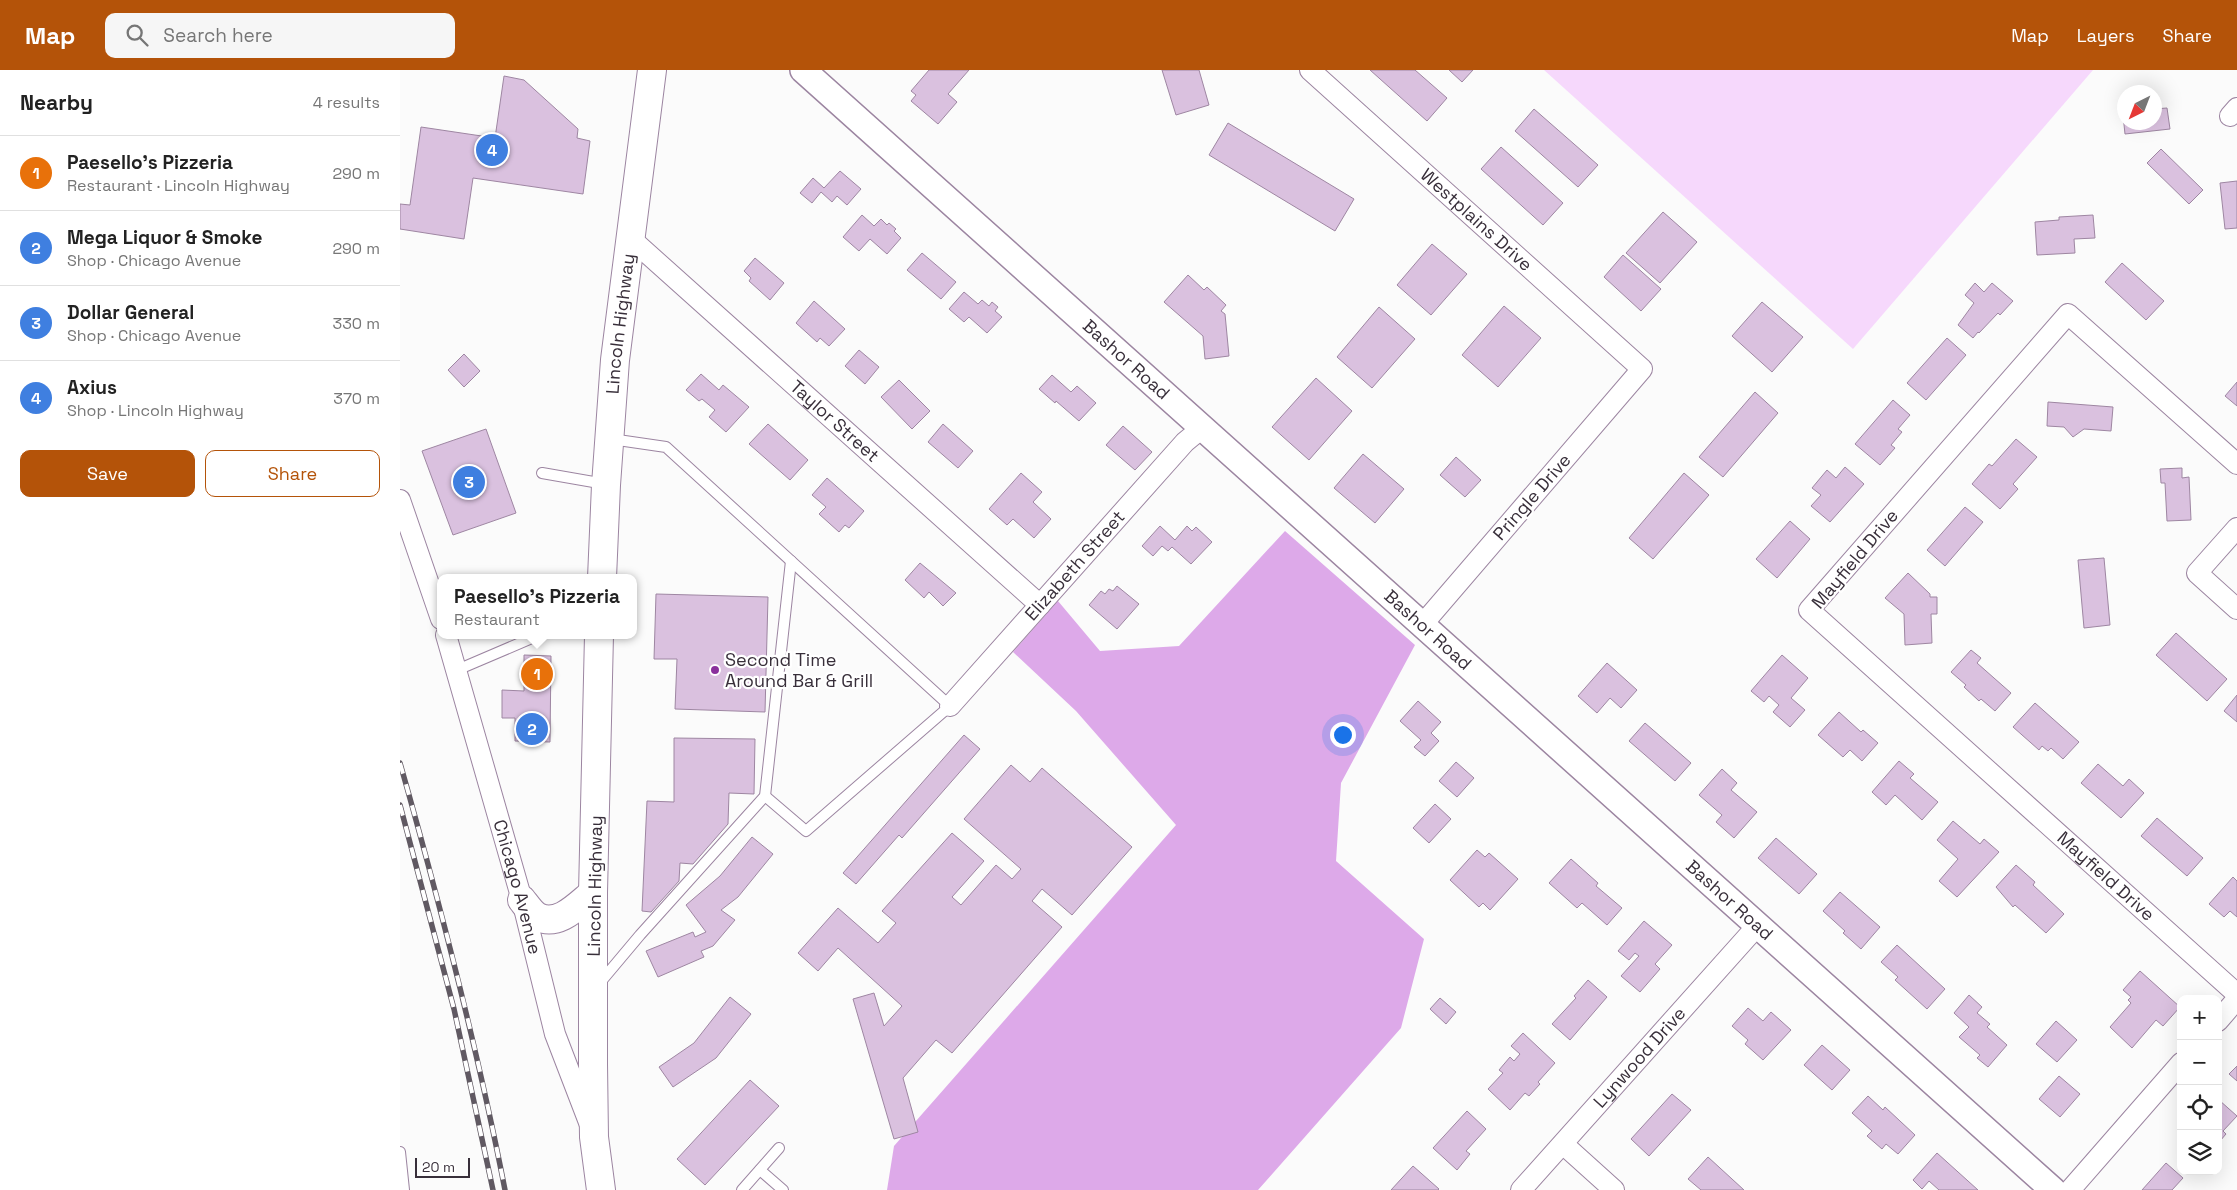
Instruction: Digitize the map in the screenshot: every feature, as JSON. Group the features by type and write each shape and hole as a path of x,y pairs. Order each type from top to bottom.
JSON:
{"highway":[{"name":"Lincoln Highway","path":"602,574 606,484 615,360 652,70"},
{"name":"Lincoln Highway","path":"599,639 594,893 594,1137 601,1190"},
{"path":"522,900 537,917 553,920 564,915 594,893"}],"street":[{"name":"Bashor Road","path":"803,70 2053,1190"},
{"name":"Westplains Drive","path":"1310,70 1642,369"},
{"name":"Taylor Street","path":"630,237 1040,605"},
{"name":"Mayfield Drive","path":"2237,464 2068,314 1809,610 2237,994"},
{"name":"Pringle Drive","path":"1422,625 1642,369"},
{"name":"Elizabeth Street","path":"950,706 1185,442 1202,428"},
{"path":"400,500 437,607"},
{"path":"2237,528 2197,573 2237,609"},
{"name":"Chicago Avenue","path":"447,639 522,900 555,1034 594,1137"},
{"name":"Lynwood Drive","path":"1521,1190 1758,925"},
{"path":"2222,1016 2237,999"},
{"path":"2070,1190 2177,1068"},
{"path":"1562,1144 1614,1190"}],"lane":[{"path":"609,438 666,446 950,706 806,831 766,796"},
{"path":"542,473 606,484"},
{"path":"594,989 640,935 766,796 791,561"},
{"path":"457,670 530,639"},
{"path":"742,1190 779,1148"},
{"path":"400,1152 404,1190"},
{"path":"760,1170 783,1190"}],"shaded area":[{"path":"1544,70 2093,70 1853,349"},
{"path":"1285,531 1415,645 1341,783 1336,861 1424,939 1401,1028 1258,1190 887,1190 894,1146 1176,825 1076,711 1013,652 1058,601 1100,651 1179,646"}],"building":[{"path":"929,70 969,70 948,94 957,102 938,124 911,101 916,95 911,91"},
{"path":"1162,70 1199,70 1209,105 1176,115"},
{"path":"1370,70 1415,70 1447,98 1427,121"},
{"path":"1449,70 1473,70 1462,82"},
{"path":"504,76 524,80 578,129 577,138 590,141 583,194 473,178 464,239 400,229 400,204 410,205 421,127 495,138"},
{"path":"2162,108 2167,108 2170,129 2162,130"},
{"path":"1534,109 1598,165 1578,187 1515,131"},
{"path":"1228,123 1354,199 1335,231 1209,155"},
{"path":"2125,130 2161,130 2125,134"},
{"path":"1501,147 1563,203 1543,225 1481,169"},
{"path":"2161,149 2203,190 2189,204 2147,163"},
{"path":"840,171 861,189 847,205 837,196 832,202 821,192 812,203 800,193 813,178 824,188"},
{"path":"2237,181 2237,228 2225,229 2220,183"},
{"path":"1663,212 1697,242 1660,283 1626,253"},
{"path":"862,215 874,226 881,219 887,225 889,223 896,229 894,231 901,238 887,254 870,239 859,251 843,237"},
{"path":"2093,215 2095,238 2074,239 2075,253 2037,255 2035,222 2059,220 2059,217"},
{"path":"1432,244 1467,274 1431,315 1397,285"},
{"path":"922,253 956,282 941,299 907,270"},
{"path":"1623,255 1661,289 1641,311 1604,277"},
{"path":"755,258 784,283 770,300 749,281 751,278 744,271"},
{"path":"2122,263 2164,301 2146,320 2105,282"},
{"path":"1188,275 1204,290 1207,287 1226,305 1221,311 1225,314 1229,356 1205,359 1203,336 1164,302"},
{"path":"1975,283 1984,292 1992,283 2013,301 1973,338 1958,325 1974,303 1965,295"},
{"path":"964,292 978,304 982,300 989,306 992,302 998,307 995,311 1002,317 987,333 969,317 964,322 949,309"},
{"path":"814,301 845,329 829,346 820,338 817,342 796,323"},
{"path":"1762,302 1803,337 1772,372 1732,336"},
{"path":"1504,306 1541,338 1498,387 1462,355"},
{"path":"1379,307 1415,339 1372,388 1337,357"},
{"path":"1947,338 1966,355 1926,400 1907,383"},
{"path":"859,350 879,367 865,384 845,366"},
{"path":"464,354 480,371 464,387 448,370"},
{"path":"701,374 719,390 723,385 749,407 726,432 709,417 715,410 702,399 699,401 686,390"},
{"path":"1052,375 1071,392 1077,386 1096,403 1079,421 1039,389"},
{"path":"1316,378 1352,411 1309,460 1272,427"},
{"path":"899,380 930,411 912,429 881,397"},
{"path":"2237,382 2237,406 2225,396"},
{"path":"1755,392 1778,413 1723,477 1699,457"},
{"path":"1893,400 1910,415 1898,429 1902,432 1891,445 1895,448 1880,465 1855,444"},
{"path":"2048,402 2113,407 2111,431 2084,429 2073,437 2064,427 2047,426"},
{"path":"768,424 808,460 790,480 749,444"},
{"path":"943,424 973,451 958,468 928,442"},
{"path":"1123,426 1152,452 1135,470 1106,445"},
{"path":"486,429 516,513 453,535 422,451"},
{"path":"2016,439 2037,457 2013,484 2018,489 2000,509 1972,484 1989,464 1992,466"},
{"path":"1363,454 1404,489 1375,523 1334,488"},
{"path":"1456,457 1481,480 1465,497 1440,475"},
{"path":"1845,467 1864,484 1830,522 1811,506 1821,495 1812,488 1827,470 1836,478"},
{"path":"2182,468 2182,478 2189,477 2191,520 2167,521 2165,483 2161,483 2160,469"},
{"path":"1021,473 1042,492 1033,502 1051,519 1034,538 1013,519 1007,525 989,509"},
{"path":"1684,473 1709,495 1653,559 1629,538"},
{"path":"827,478 864,511 849,528 845,525 839,532 819,514 826,507 812,495"},
{"path":"1965,507 1983,522 1945,566 1927,550"},
{"path":"1790,521 1810,539 1777,578 1756,559"},
{"path":"1160,526 1175,540 1187,526 1192,531 1196,527 1212,542 1191,564 1172,547 1168,551 1162,546 1153,556 1142,546"},
{"path":"2104,558 2110,625 2084,628 2078,560"},
{"path":"920,563 956,593 943,606 929,592 924,598 905,580"},
{"path":"1908,573 1930,594 1930,597 1937,597 1937,614 1931,614 1932,643 1905,645 1904,614 1885,598"},
{"path":"1117,586 1139,604 1117,629 1089,605 1101,591 1105,594 1109,589 1113,591"},
{"path":"656,594 768,597 765,712 675,709 677,659 654,659"},
{"path":"2176,633 2227,679 2207,701 2156,655"},
{"path":"1971,650 1981,658 1977,663 2011,693 1995,711 1981,699 1979,701 1964,687 1966,685 1951,672"},
{"path":"524,655 551,656 550,742 515,741 515,718 502,718 502,690 524,691"},
{"path":"1782,655 1808,678 1791,698 1805,710 1790,727 1773,712 1779,705 1769,696 1764,702 1751,691"},
{"path":"1607,663 1637,690 1621,708 1610,698 1597,713 1578,696"},
{"path":"2237,695 2237,722 2224,711"},
{"path":"1418,701 1441,722 1431,733 1439,741 1425,756 1414,747 1421,740 1400,721"},
{"path":"2035,703 2079,742 2063,759 2051,748 2048,751 2042,746 2039,750 2013,727"},
{"path":"1839,712 1861,732 1863,730 1878,743 1862,761 1850,750 1843,757 1818,735"},
{"path":"1645,723 1691,763 1675,781 1629,741"},
{"path":"964,735 980,749 902,838 899,835 856,884 843,873"},
{"path":"674,738 755,739 754,794 729,793 728,824 693,864 680,863 679,881 651,912 642,911 647,801 674,802"},
{"path":"1899,761 1914,774 1910,778 1938,802 1922,820 1895,795 1886,805 1872,792"},
{"path":"1456,762 1474,778 1457,797 1439,781"},
{"path":"2098,764 2123,786 2129,779 2144,793 2121,818 2081,783"},
{"path":"1011,765 1030,782 1042,768 1132,847 1072,915 1042,889 1032,901 1062,927 952,1053 936,1040 903,1078 918,1132 894,1139 853,999 874,993 884,1026 902,1006 838,948 818,971 798,953 838,908 878,943 896,923 882,911 952,833 984,861 952,897 961,905 996,865 1012,879 1021,869 964,819"},
{"path":"1722,769 1737,783 1731,790 1757,812 1734,838 1716,822 1722,815 1699,795"},
{"path":"1435,804 1451,819 1429,843 1413,828"},
{"path":"2157,818 2203,858 2187,876 2141,836"},
{"path":"1953,821 1980,844 1984,839 1999,852 1957,897 1939,881 1958,859 1937,840"},
{"path":"752,837 773,854 738,897 721,910 735,920 713,946 701,951 704,957 658,977 646,951 693,932 695,937 706,932 686,905 720,876"},
{"path":"1776,838 1817,874 1799,894 1758,858"},
{"path":"1477,850 1485,857 1489,853 1518,879 1490,910 1483,903 1479,907 1450,880"},
{"path":"1571,859 1598,883 1596,886 1622,908 1607,925 1582,903 1577,908 1549,883"},
{"path":"2016,865 2035,882 2033,885 2064,914 2046,933 2015,905 2013,907 1996,887"},
{"path":"2233,877 2237,881 2237,917 2230,911 2224,917 2209,904"},
{"path":"1840,892 1880,927 1861,949 1823,911"},
{"path":"1644,921 1672,945 1655,964 1660,969 1640,992 1621,976 1639,956 1635,953 1629,960 1618,951"},
{"path":"1897,945 1945,989 1927,1009 1895,980 1898,977 1881,962"},
{"path":"2140,971 2177,1004 2177,1010 2163,1026 2156,1020 2132,1048 2110,1027 2131,1003 2128,1000 2131,997 2123,990"},
{"path":"1588,980 1607,997 1570,1040 1552,1024 1576,998 1574,996"},
{"path":"1969,995 1982,1007 1977,1013 1990,1024 1987,1027 2007,1045 1988,1067 1977,1058 1980,1055 1959,1037 1969,1027 1954,1013"},
{"path":"730,997 751,1014 716,1058 673,1087 659,1067 694,1043"},
{"path":"1440,998 1456,1012 1446,1024 1430,1009"},
{"path":"1748,1008 1763,1021 1771,1012 1791,1030 1763,1060 1745,1044 1748,1040 1732,1026"},
{"path":"2056,1021 2077,1040 2057,1062 2036,1044"},
{"path":"1523,1033 1555,1063 1538,1082 1540,1084 1529,1096 1525,1093 1510,1110 1488,1089 1503,1073 1499,1070 1510,1057 1514,1061 1520,1054 1511,1046"},
{"path":"1822,1045 1850,1070 1832,1090 1804,1065"},
{"path":"2237,1066 2237,1081 2229,1074"},
{"path":"2059,1076 2080,1094 2060,1117 2039,1099"},
{"path":"750,1080 779,1106 705,1185 677,1159"},
{"path":"1672,1094 1691,1110 1649,1156 1631,1139"},
{"path":"1868,1096 1883,1110 1885,1107 1915,1135 1898,1154 1886,1144 1882,1149 1867,1136 1872,1131 1852,1113"},
{"path":"2222,1103 2237,1116 2223,1131 2226,1134 2222,1139"},
{"path":"1467,1111 1486,1129 1466,1151 1470,1154 1457,1170 1433,1148"},
{"path":"1937,1153 1978,1190 1939,1190 1929,1181 1922,1189 1913,1180"},
{"path":"1708,1157 1744,1190 1701,1190 1688,1179"},
{"path":"2166,1163 2177,1173 2177,1175 2183,1178 2172,1190 2142,1190"},
{"path":"1413,1166 1439,1189 1391,1190"}],"railway":[{"path":"400,763 457,975 505,1190"},
{"path":"400,805 454,1009 493,1190"}],"place":[{"name":"Axius","path":"492,150"},
{"name":"Dollar General","path":"469,482"},
{"name":"Second Time Around Bar & Grill","path":"715,670"},
{"name":"Paesello's Pizzeria","path":"537,674"},
{"name":"Mega Liquor & Smoke","path":"532,729"}]}
